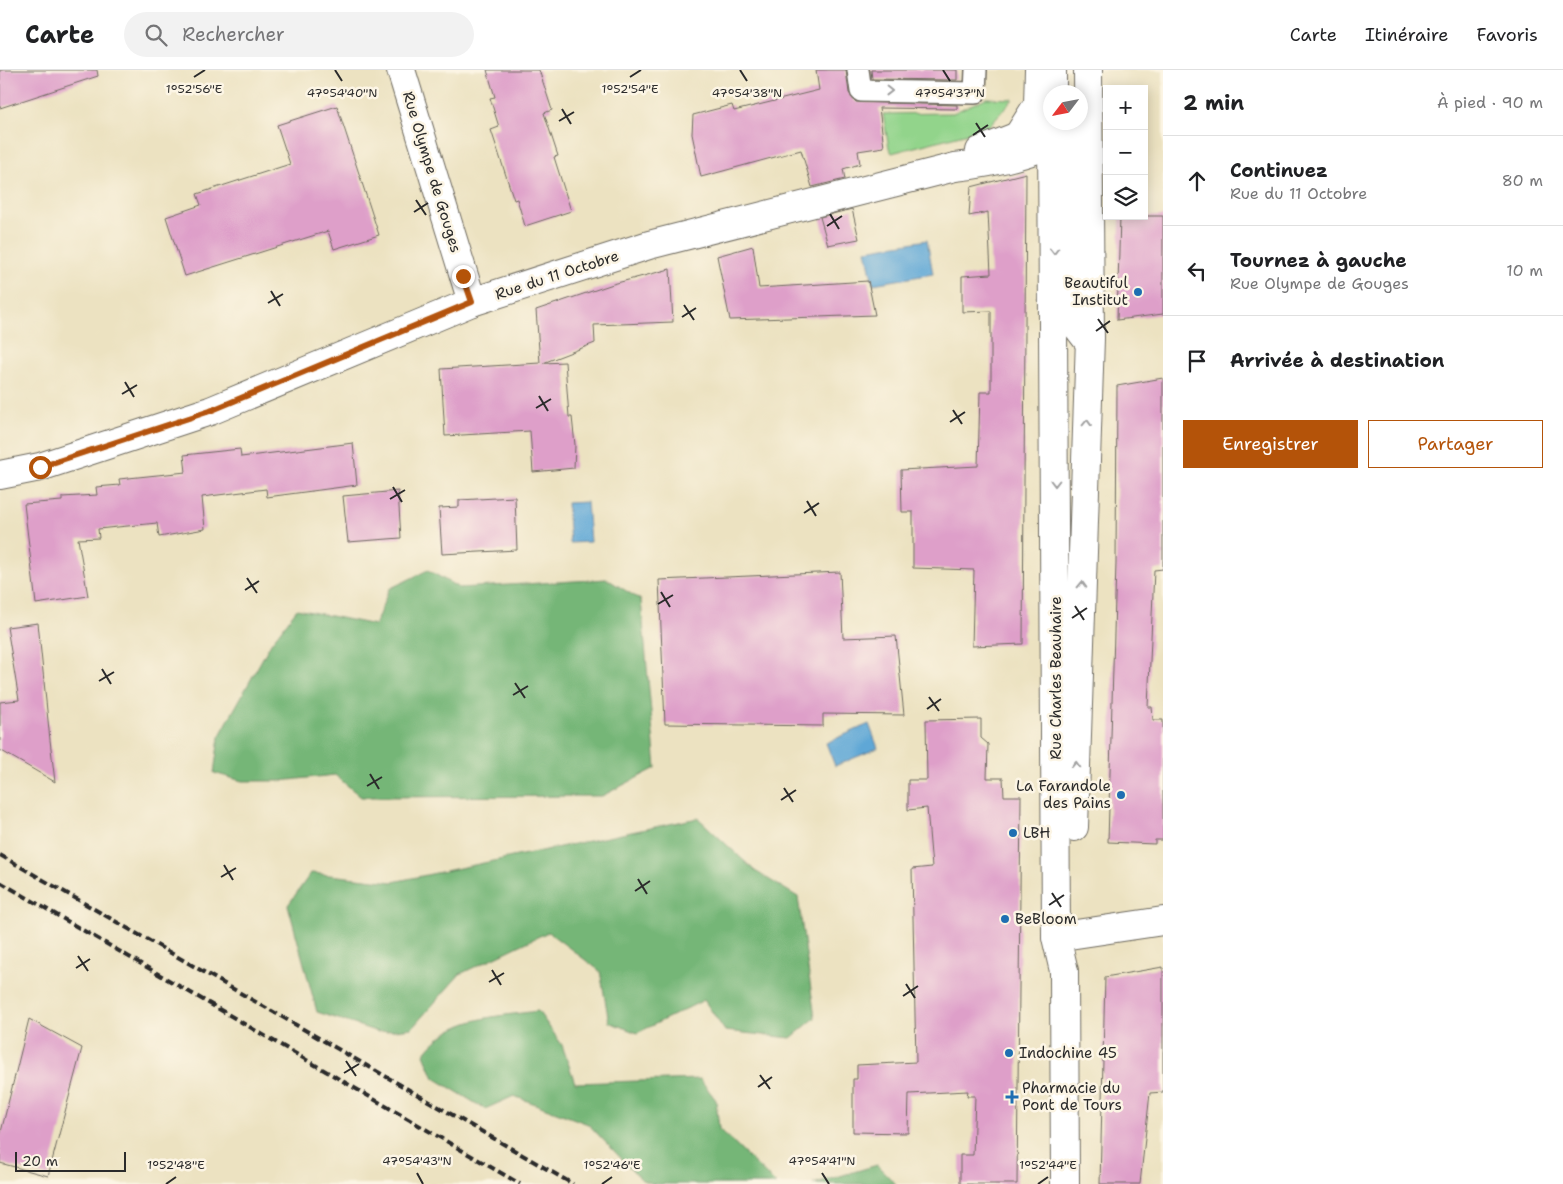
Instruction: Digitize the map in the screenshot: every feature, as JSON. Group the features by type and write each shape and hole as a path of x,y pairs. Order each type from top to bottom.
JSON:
{"main road":[{"name":"Rue Olympe de Gouges","path":"401,70 472,302"},
{"path":"1039,70 1038,104 1022,145 1053,167"},
{"path":"1052,70 1052,85"},
{"path":"1084,85 1088,70"},
{"name":"Rue du 11 Octobre","path":"0,475 40,467 210,411 472,302 649,245 955,167 981,165 1053,130"},
{"name":"Rue Charles Beauhaire","path":"1065,1184 1064,971 1053,167 1070,130"},
{"path":"1075,130 1090,342 1063,936 1163,921"}],"lane":[{"path":"858,70 861,91 975,93 976,70"}],"green space":[{"path":"986,98 1013,99 987,128 892,153 889,148 883,114 953,113"},
{"path":"428,570 459,588 607,579 641,600 656,768 602,796 361,797 335,775 280,781 242,781 214,773 219,737 271,643 297,609 375,625 389,589"},
{"path":"698,818 755,871 798,897 815,1018 791,1038 725,1031 704,1000 637,1033 609,1022 600,971 548,932 460,974 412,1028 378,1032 317,1012 288,905 311,873 393,882"},
{"path":"538,1011 562,1045 575,1083 700,1079 716,1100 719,1129 776,1184 654,1184 642,1180 588,1124 514,1096 485,1109 434,1078 424,1054 435,1041 448,1032 475,1020"},
{"path":"877,1165 896,1184 813,1184"}],"water":[{"path":"927,240 933,274 873,284 866,250"},
{"path":"587,502 590,542 570,543 567,503"},
{"path":"869,724 878,748 835,766 826,743"}],"building":[{"path":"0,70 97,70 98,76 0,108"},
{"path":"487,70 539,70 552,110 544,113 558,156 554,157 571,211 525,226 517,199 514,200 491,130 499,127 490,98 495,97"},
{"path":"816,70 846,70 849,93 856,102 957,105 957,109 879,108 884,147 858,151 860,164 843,169 845,179 812,187 801,150 701,177 692,134 693,115 732,105 734,111 819,90"},
{"path":"871,70 957,70 957,80 872,79"},
{"path":"337,106 379,235 334,249 328,231 185,276 166,217 201,205 197,194 290,164 277,125"},
{"path":"1026,173 1023,644 972,646 974,570 913,568 913,512 902,512 901,470 978,466 980,392 991,392 991,311 962,312 962,276 991,274 988,212 969,216 971,187"},
{"path":"852,209 859,239 828,245 820,217"},
{"path":"1148,216 1163,216 1163,314 1117,320 1120,220 1148,220"},
{"path":"753,246 759,288 868,281 875,315 730,320 717,256"},
{"path":"670,269 673,322 594,325 595,343 543,363 565,362 569,417 572,417 575,445 574,468 533,472 530,431 445,436 441,369 540,363 536,310 613,284"},
{"path":"1163,378 1163,569 1154,570 1148,707 1152,707 1153,720 1163,720 1163,840 1155,840 1155,844 1108,842 1116,563 1117,386"},
{"path":"353,443 357,485 267,497 266,489 202,497 205,529 159,537 157,523 98,529 99,538 78,539 88,596 36,604 24,504 62,501 62,497 97,495 96,487 120,485 119,479 186,472 184,455 240,449 241,457"},
{"path":"398,491 401,538 348,542 343,496"},
{"path":"515,497 517,550 442,554 439,508 459,507 459,500"},
{"path":"840,572 843,638 896,636 904,715 823,714 823,726 665,724 659,580"},
{"path":"38,623 55,782 0,750 0,702 19,700 7,627"},
{"path":"981,719 981,738 988,744 987,778 1003,778 1004,796 1021,796 1017,1184 960,1184 960,1155 973,1155 975,1096 967,1096 968,1091 909,1094 908,1133 853,1132 853,1079 857,1079 857,1065 916,1062 912,869 932,867 927,808 908,810 908,780 927,780 926,720"},
{"path":"1163,967 1163,1092 1150,1093 1140,1184 1100,1184 1105,977"},
{"path":"29,1019 82,1048 48,1176 0,1163 0,1136"}],"railway":[{"path":"0,855 573,1184"},
{"path":"0,882 520,1184"}],"place":[{"name":"Beautiful Institut","path":"1138,292"},
{"name":"La Farandole des Pains","path":"1121,795"},
{"name":"LBH","path":"1013,833"},
{"name":"BeBloom","path":"1005,919"},
{"name":"Indochine 45","path":"1009,1053"},
{"name":"Pharmacie du Pont de Tours","path":"1012,1097"}],"route":[{"path":"40,467 210,411 472,302 463,276"}]}
